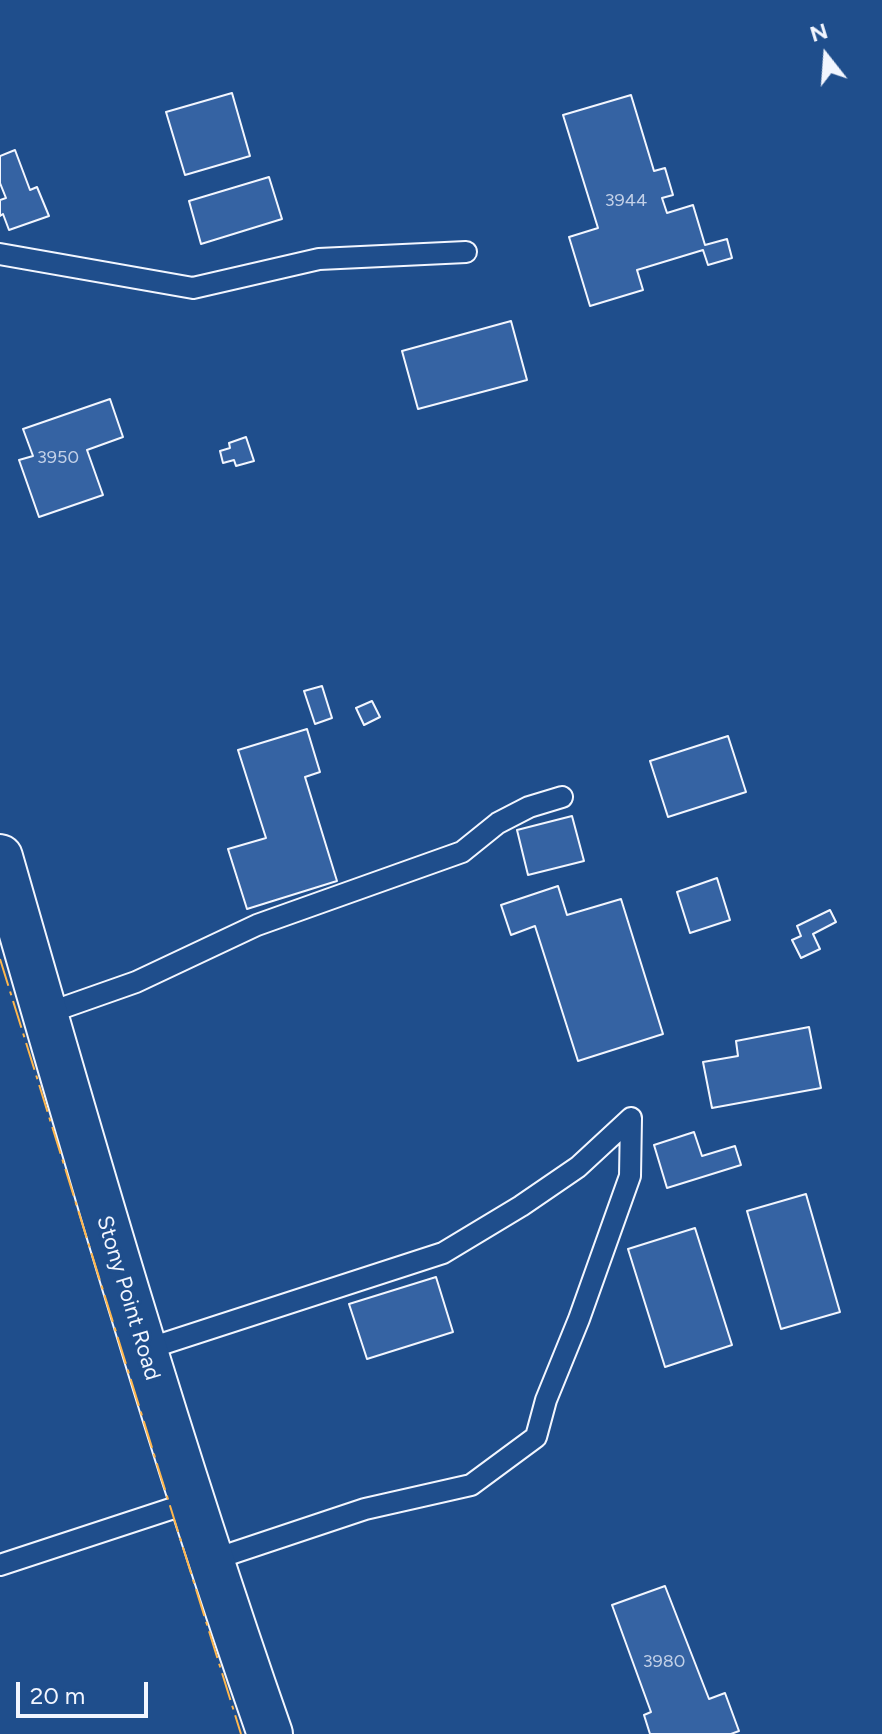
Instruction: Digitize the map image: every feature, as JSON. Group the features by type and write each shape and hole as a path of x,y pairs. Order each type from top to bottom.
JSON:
{"main road":[{"name":"Stony Point Road","path":"0,857 144,1350 209,1561 270,1734"}],"lane":[{"path":"0,254 193,288 319,259 466,252"},
{"path":"45,1014 136,982 257,925 462,852 498,823 529,807 562,797"},
{"path":"144,1350 443,1253 578,1167 631,1118 630,1176 579,1319 546,1400 536,1437 471,1485 365,1509 209,1561"},
{"path":"0,1565 192,1502"}],"building":[{"path":"232,93 250,156 185,175 166,112"},
{"path":"631,95 654,171 665,168 673,195 662,198 667,213 693,205 705,245 727,239 732,258 708,265 703,250 637,270 643,290 590,306 569,237 598,228 563,115"},
{"path":"15,150 30,190 37,187 49,216 9,230 3,214 0,216 0,200 6,198 0,183 0,156"},
{"path":"269,177 282,219 201,244 189,201"},
{"path":"511,321 527,380 418,409 402,351"},
{"path":"110,399 123,437 87,450 103,495 39,517 19,460 33,456 23,429"},
{"path":"246,437 254,461 236,466 234,460 223,463 220,451 230,448 229,443"},
{"path":"322,686 332,718 315,724 304,691"},
{"path":"372,701 380,717 364,725 356,708"},
{"path":"307,729 320,772 305,777 337,881 247,909 228,849 266,838 238,750"},
{"path":"728,736 746,792 668,817 650,761"},
{"path":"572,816 584,861 528,875 517,830"},
{"path":"717,878 730,920 690,933 677,892"},
{"path":"558,886 567,915 621,899 663,1034 578,1061 535,926 511,935 501,905"},
{"path":"830,910 836,922 813,934 820,949 801,958 792,940 801,936 797,926"},
{"path":"809,1027 821,1088 712,1108 703,1062 738,1056 736,1041"},
{"path":"694,1132 702,1156 735,1146 741,1165 667,1188 654,1145"},
{"path":"806,1194 840,1312 781,1329 747,1211"},
{"path":"695,1228 732,1345 665,1367 628,1249"},
{"path":"436,1277 453,1332 367,1359 349,1304"},
{"path":"665,1586 709,1699 725,1693 739,1731 731,1734 650,1734 644,1715 651,1712 612,1605"}],"power":[{"path":"0,959 241,1734"}]}
